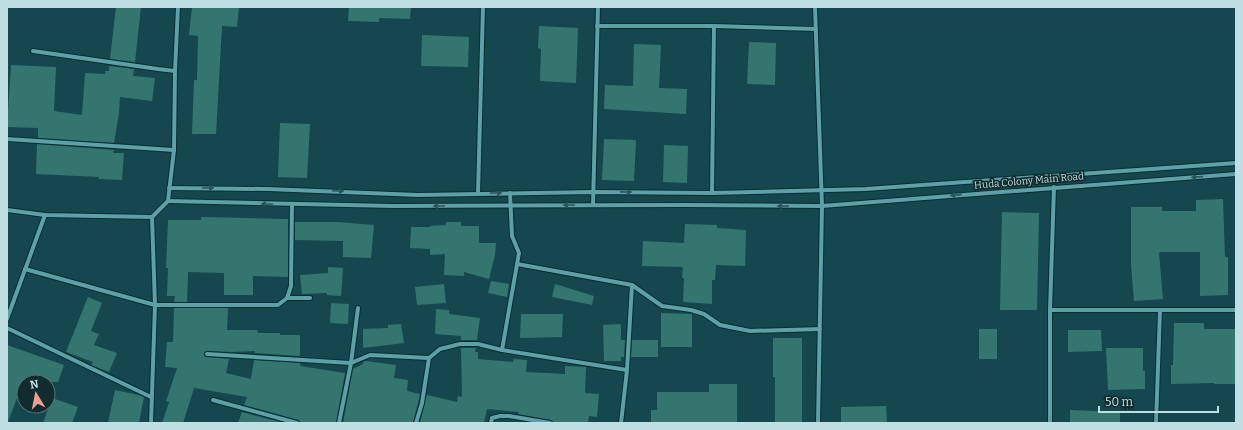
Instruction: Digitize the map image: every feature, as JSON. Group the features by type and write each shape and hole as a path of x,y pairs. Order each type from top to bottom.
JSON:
{"street":[{"path":"7,210 45,215 152,217 168,201 174,150 175,70 178,7"},
{"path":"478,194 483,7"},
{"path":"593,205 598,7"},
{"path":"815,7 822,190 818,423"},
{"path":"597,26 714,26 816,29"},
{"path":"712,193 714,26"},
{"path":"33,51 158,69 175,70"},
{"path":"7,139 174,150"},
{"path":"169,188 268,189 418,195 593,192 712,193 866,189 1236,163"},
{"name":"Huda Colony Main Road","path":"168,201 292,205 822,206 1236,174"},
{"path":"1050,423 1050,310 1054,187"},
{"path":"502,350 519,252 512,236 510,193"},
{"path":"25,269 155,305 278,305 287,298 291,286 292,205"},
{"path":"7,319 45,215"},
{"path":"151,423 155,305 152,217"},
{"path":"517,264 632,285 662,306 691,310 704,314 720,325 750,331 820,329"},
{"path":"621,423 627,370 632,285"},
{"path":"287,298 310,298"},
{"path":"339,423 358,308"},
{"path":"1050,310 1236,310"},
{"path":"1156,423 1160,311"},
{"path":"7,328 151,396"},
{"path":"416,423 422,403 429,358 440,349 460,344 478,344 502,350 627,370"},
{"path":"207,354 350,363 370,355 429,358"},
{"path":"213,400 297,423"},
{"path":"491,423 492,418 500,416 550,423"}],"building":[{"path":"116,7 141,7 135,62 110,59"},
{"path":"192,7 239,7 237,27 222,26 216,134 192,134 194,80 197,80 198,36 189,35"},
{"path":"349,7 411,7 410,19 379,18 379,22 348,21"},
{"path":"539,26 578,28 576,83 540,81 541,49 538,48"},
{"path":"422,35 469,37 468,67 421,66"},
{"path":"749,42 776,43 775,85 747,84"},
{"path":"634,44 661,45 659,88 687,89 686,114 604,109 605,85 633,86"},
{"path":"11,65 56,67 54,111 82,115 85,73 105,74 105,71 109,71 109,66 134,69 133,76 155,78 152,101 120,97 114,143 38,138 38,128 7,127"},
{"path":"280,123 310,124 307,178 278,177"},
{"path":"604,139 636,140 634,181 602,180"},
{"path":"37,144 114,150 113,153 124,153 122,180 99,179 99,177 36,174"},
{"path":"664,145 688,146 687,183 663,182"},
{"path":"1223,199 1225,257 1228,257 1228,295 1200,296 1200,252 1161,252 1159,253 1163,299 1134,301 1131,265 1131,207 1162,207 1162,211 1196,211 1196,200"},
{"path":"1002,212 1039,213 1037,310 1000,310"},
{"path":"201,217 288,219 288,277 253,276 253,295 224,295 224,273 188,272 187,302 174,302 175,296 167,296 168,268 166,268 168,220 201,220"},
{"path":"295,222 337,222 374,225 371,258 343,257 343,241 295,240"},
{"path":"446,222 461,222 461,226 479,226 479,243 496,243 495,255 489,279 464,272 464,276 444,275 445,254 430,255 430,249 410,248 411,227 446,225"},
{"path":"685,224 717,225 717,228 746,230 745,266 716,265 715,280 712,280 712,304 683,302 683,267 642,266 643,241 684,243"},
{"path":"328,267 343,268 341,296 327,295 327,293 302,294 300,275 328,273"},
{"path":"491,281 509,284 507,297 488,293"},
{"path":"444,284 446,303 417,305 415,287"},
{"path":"555,284 594,296 592,305 552,297"},
{"path":"88,297 102,303 91,331 99,334 94,345 117,353 109,372 91,365 93,362 66,352"},
{"path":"331,303 349,304 348,324 330,323"},
{"path":"174,308 228,308 227,330 257,330 258,333 300,335 300,356 255,353 255,351 207,351 204,352 204,354 206,357 229,359 226,373 251,379 254,360 300,363 300,366 345,373 336,423 300,423 298,420 244,405 247,397 194,388 183,423 162,423 169,402 166,401 177,368 165,367 167,342 173,342"},
{"path":"436,309 449,310 449,314 480,318 477,340 461,340 461,336 435,334"},
{"path":"661,313 692,314 692,347 661,347"},
{"path":"521,314 563,314 562,337 520,338"},
{"path":"1174,323 1204,323 1204,329 1236,329 1236,384 1171,384"},
{"path":"401,324 404,343 363,348 363,329 388,328 388,325"},
{"path":"621,324 621,340 625,340 624,357 621,357 621,361 604,361 603,325"},
{"path":"979,329 997,329 997,359 979,359"},
{"path":"1068,330 1101,330 1102,351 1068,352"},
{"path":"773,338 802,338 802,423 775,423"},
{"path":"632,340 658,340 658,357 631,357"},
{"path":"7,345 64,365 58,382 56,382 56,374 16,374 16,401 7,422"},
{"path":"461,348 476,348 475,352 478,352 478,359 513,362 513,359 527,360 526,372 565,374 565,366 586,367 585,393 599,394 597,417 589,416 588,423 553,423 551,420 518,414 519,412 487,409 484,423 420,423 427,395 457,402 458,396 462,397"},
{"path":"1106,348 1143,348 1145,389 1108,390"},
{"path":"366,361 396,365 394,378 408,380 407,391 420,394 413,423 343,423 353,369"},
{"path":"709,384 737,384 737,423 651,423 651,410 657,410 657,392 709,392"},
{"path":"115,390 144,397 139,423 108,423"},
{"path":"56,399 78,407 72,423 43,423 46,414 56,414"},
{"path":"886,406 887,423 841,423 841,407"},
{"path":"1070,410 1120,412 1120,423 1070,423"},
{"path":"242,412 284,423 238,423"}]}
